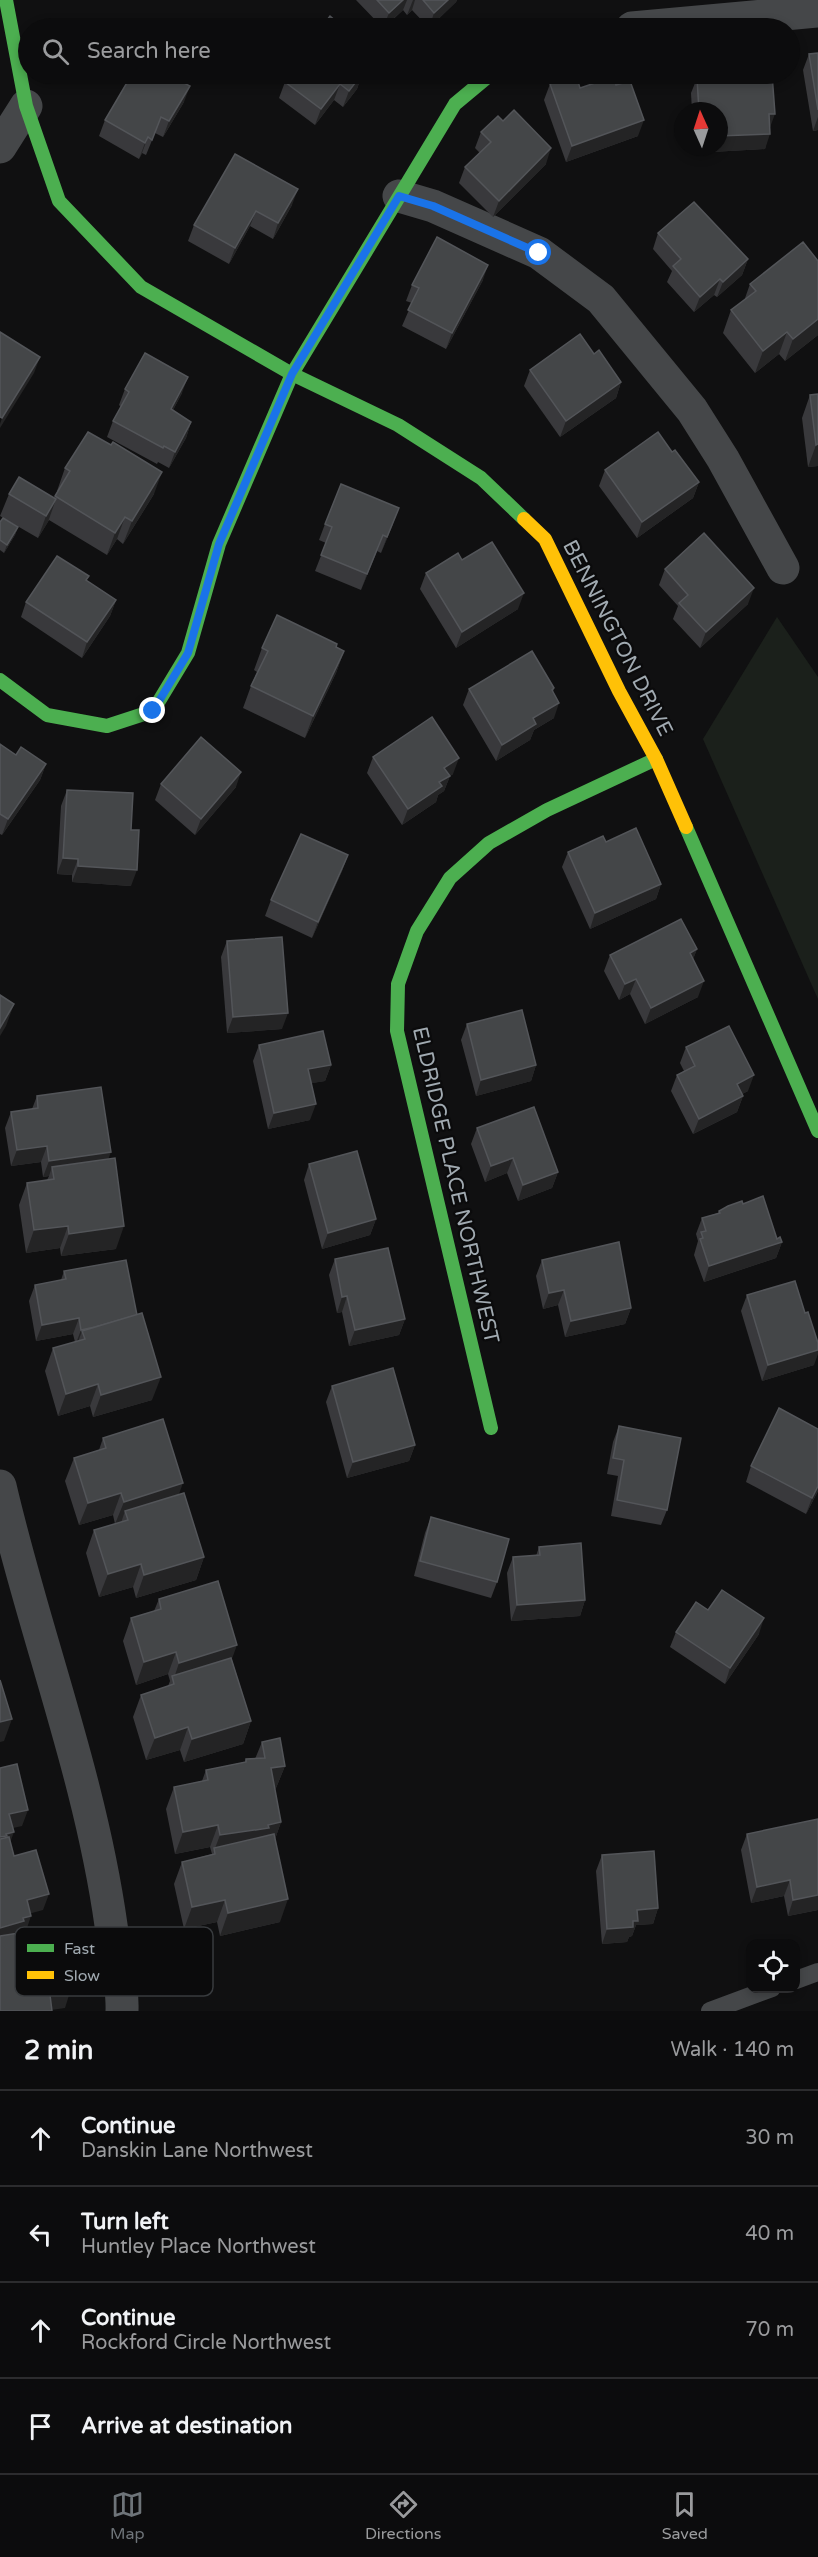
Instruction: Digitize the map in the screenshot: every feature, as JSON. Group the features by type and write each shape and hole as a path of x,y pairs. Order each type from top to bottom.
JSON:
{"street":[{"name":"BENNINGTON DRIVE","path":"6,0 18,64"},
{"path":"741,18 818,11"},
{"name":"BENNINGTON DRIVE","path":"22,84 26,106 59,201 141,287 292,374 398,425 481,478 545,539 619,691 656,759 818,1131"},
{"path":"0,680 47,715 107,726 153,711 188,653 219,544 292,374 455,104 479,84"},
{"path":"0,147 26,106"},
{"path":"399,196 433,206 539,253 601,300 692,410 723,459 783,568"},
{"name":"ELDRIDGE PLACE NORTHWEST","path":"491,1428 397,1031 398,984 417,932 450,878 489,843 547,810 656,759"},
{"path":"0,1486 12,1539 70,1739 105,1882 111,1927"},
{"path":"120,1996 122,2011"}],"lane":[{"path":"800,1978 818,1972"},
{"path":"710,2011 761,1993"}],"shaded area":[{"path":"777,617 818,677 818,999 703,739"}],"building":[{"path":"377,0 403,0 389,13"},
{"path":"423,0 448,0 434,13"},
{"path":"818,53 818,110 809,54"},
{"path":"126,84 186,84 190,86 169,121 161,117 152,140 148,137 145,143 105,120"},
{"path":"288,84 340,84 321,109"},
{"path":"340,84 354,84 349,91"},
{"path":"550,84 579,84 580,88 592,84 631,84 644,120 572,146"},
{"path":"697,84 773,84 775,114 769,114 770,134 728,136 728,102 698,102"},
{"path":"514,110 551,148 499,201 465,167 491,142 481,132 498,116 503,121"},
{"path":"235,154 298,189 278,223 256,211 235,248 194,225"},
{"path":"694,202 748,259 723,282 720,279 700,297 673,266 681,259 658,233"},
{"path":"437,237 488,265 452,333 408,310 419,288 412,285"},
{"path":"803,242 818,261 818,319 793,339 787,332 763,351 731,310 756,291 750,284"},
{"path":"0,332 40,357 2,418 0,417"},
{"path":"580,334 594,354 599,350 621,382 566,421 530,370"},
{"path":"145,353 188,377 171,409 191,422 175,452 113,421 129,392 125,389"},
{"path":"818,394 818,444 816,445 810,395"},
{"path":"88,432 111,445 113,442 162,472 132,521 125,517 115,533 55,496 70,471 65,468"},
{"path":"658,432 672,452 675,450 699,482 642,522 605,470"},
{"path":"19,477 56,499 46,516 9,494"},
{"path":"341,484 399,508 387,537 383,535 367,574 321,555 332,527 325,524"},
{"path":"3,518 18,527 7,545 0,540 0,522"},
{"path":"704,533 754,588 706,632 679,603 688,595 665,569"},
{"path":"492,542 524,593 462,632 426,573 458,553 462,560"},
{"path":"57,556 89,576 86,580 116,600 87,642 26,602"},
{"path":"277,615 337,644 336,647 344,651 313,716 251,686 268,651 262,648"},
{"path":"532,651 554,688 552,690 559,703 533,718 536,724 502,745 469,689"},
{"path":"432,717 459,758 444,768 450,776 439,782 442,786 408,809 373,757"},
{"path":"201,737 241,772 201,819 161,784"},
{"path":"0,744 16,755 21,747 46,764 8,819 0,814"},
{"path":"67,790 133,793 131,830 139,830 137,870 78,866 78,859 63,858"},
{"path":"636,828 661,884 595,913 568,852 603,836 606,842"},
{"path":"301,834 348,855 318,922 271,900"},
{"path":"681,919 697,949 690,953 704,981 651,1008 636,979 625,984 610,955"},
{"path":"282,937 288,1013 233,1017 227,941"},
{"path":"0,995 14,1004 0,1028"},
{"path":"522,1010 536,1065 481,1080 467,1024"},
{"path":"729,1026 754,1075 737,1084 743,1096 699,1119 677,1075 695,1066 686,1047"},
{"path":"323,1031 331,1065 308,1069 316,1104 274,1113 259,1045"},
{"path":"101,1087 111,1152 49,1161 47,1146 17,1150 11,1112 38,1108 37,1096"},
{"path":"534,1107 558,1172 523,1185 513,1158 491,1166 477,1128"},
{"path":"357,1151 376,1219 328,1233 309,1164"},
{"path":"115,1158 124,1226 69,1234 68,1226 34,1230 27,1183 54,1179 52,1167"},
{"path":"763,1196 777,1239 780,1237 782,1242 709,1266 700,1239 703,1238 701,1232 706,1231 702,1218 720,1213 719,1211 728,1206 742,1201 743,1204"},
{"path":"619,1242 631,1308 571,1321 564,1290 549,1293 542,1260"},
{"path":"388,1248 405,1319 355,1330 347,1296 342,1297 335,1259"},
{"path":"126,1260 137,1315 81,1330 79,1318 42,1325 35,1285 66,1279 64,1271"},
{"path":"795,1281 805,1313 808,1312 818,1350 768,1365 747,1295"},
{"path":"142,1313 161,1377 101,1395 98,1384 66,1394 53,1348 85,1339 82,1331"},
{"path":"393,1368 415,1445 353,1462 332,1386"},
{"path":"779,1408 818,1429 818,1486 812,1498 751,1466"},
{"path":"163,1419 183,1483 124,1502 121,1493 88,1503 74,1458 106,1448 103,1438"},
{"path":"619,1426 681,1438 667,1510 617,1500 624,1460 613,1458"},
{"path":"184,1493 204,1557 144,1575 141,1564 108,1574 94,1530 128,1520 125,1511"},
{"path":"431,1517 509,1539 497,1582 420,1561"},
{"path":"581,1543 585,1600 517,1605 513,1557 540,1555 539,1547"},
{"path":"218,1581 237,1645 179,1663 176,1652 144,1662 131,1618 161,1609 159,1599"},
{"path":"722,1590 764,1618 730,1668 676,1632 696,1602 708,1610"},
{"path":"231,1658 251,1721 192,1739 188,1727 155,1738 141,1695 174,1684 172,1676"},
{"path":"0,1680 12,1719 0,1722"},
{"path":"280,1738 285,1766 271,1768 281,1822 268,1825 269,1828 220,1835 218,1825 183,1832 174,1787 208,1780 206,1770 246,1762 246,1759 265,1758 262,1742"},
{"path":"17,1764 28,1810 9,1814 14,1832 0,1837 0,1768"},
{"path":"818,1819 818,1895 793,1900 790,1880 757,1887 747,1834"},
{"path":"274,1834 288,1899 228,1913 225,1900 192,1907 182,1862 215,1854 214,1848"},
{"path":"9,1837 14,1856 36,1850 49,1894 27,1900 31,1916 23,1918 24,1921 0,1928 0,1839"},
{"path":"654,1851 658,1908 637,1910 638,1921 633,1921 633,1927 607,1929 602,1855"},
{"path":"15,1934 15,1996 50,1996 52,2011 0,2011 0,1936"}],"traffic: fast":[{"path":"6,0 18,64"},
{"path":"22,84 26,106 59,201 141,287 292,374 398,425 481,478 524,519"},
{"path":"0,680 47,715 107,726 153,711 188,653 219,544 292,374 455,104 479,84"},
{"path":"491,1428 397,1031 398,984 417,931 450,878 489,843 547,810 656,759"},
{"path":"686,827 818,1131"}],"traffic: slow":[{"path":"524,519 545,539 619,691 656,759 686,827"}],"route":[{"path":"153,711 188,653 219,544 292,374 399,196 433,206 539,253"}]}
